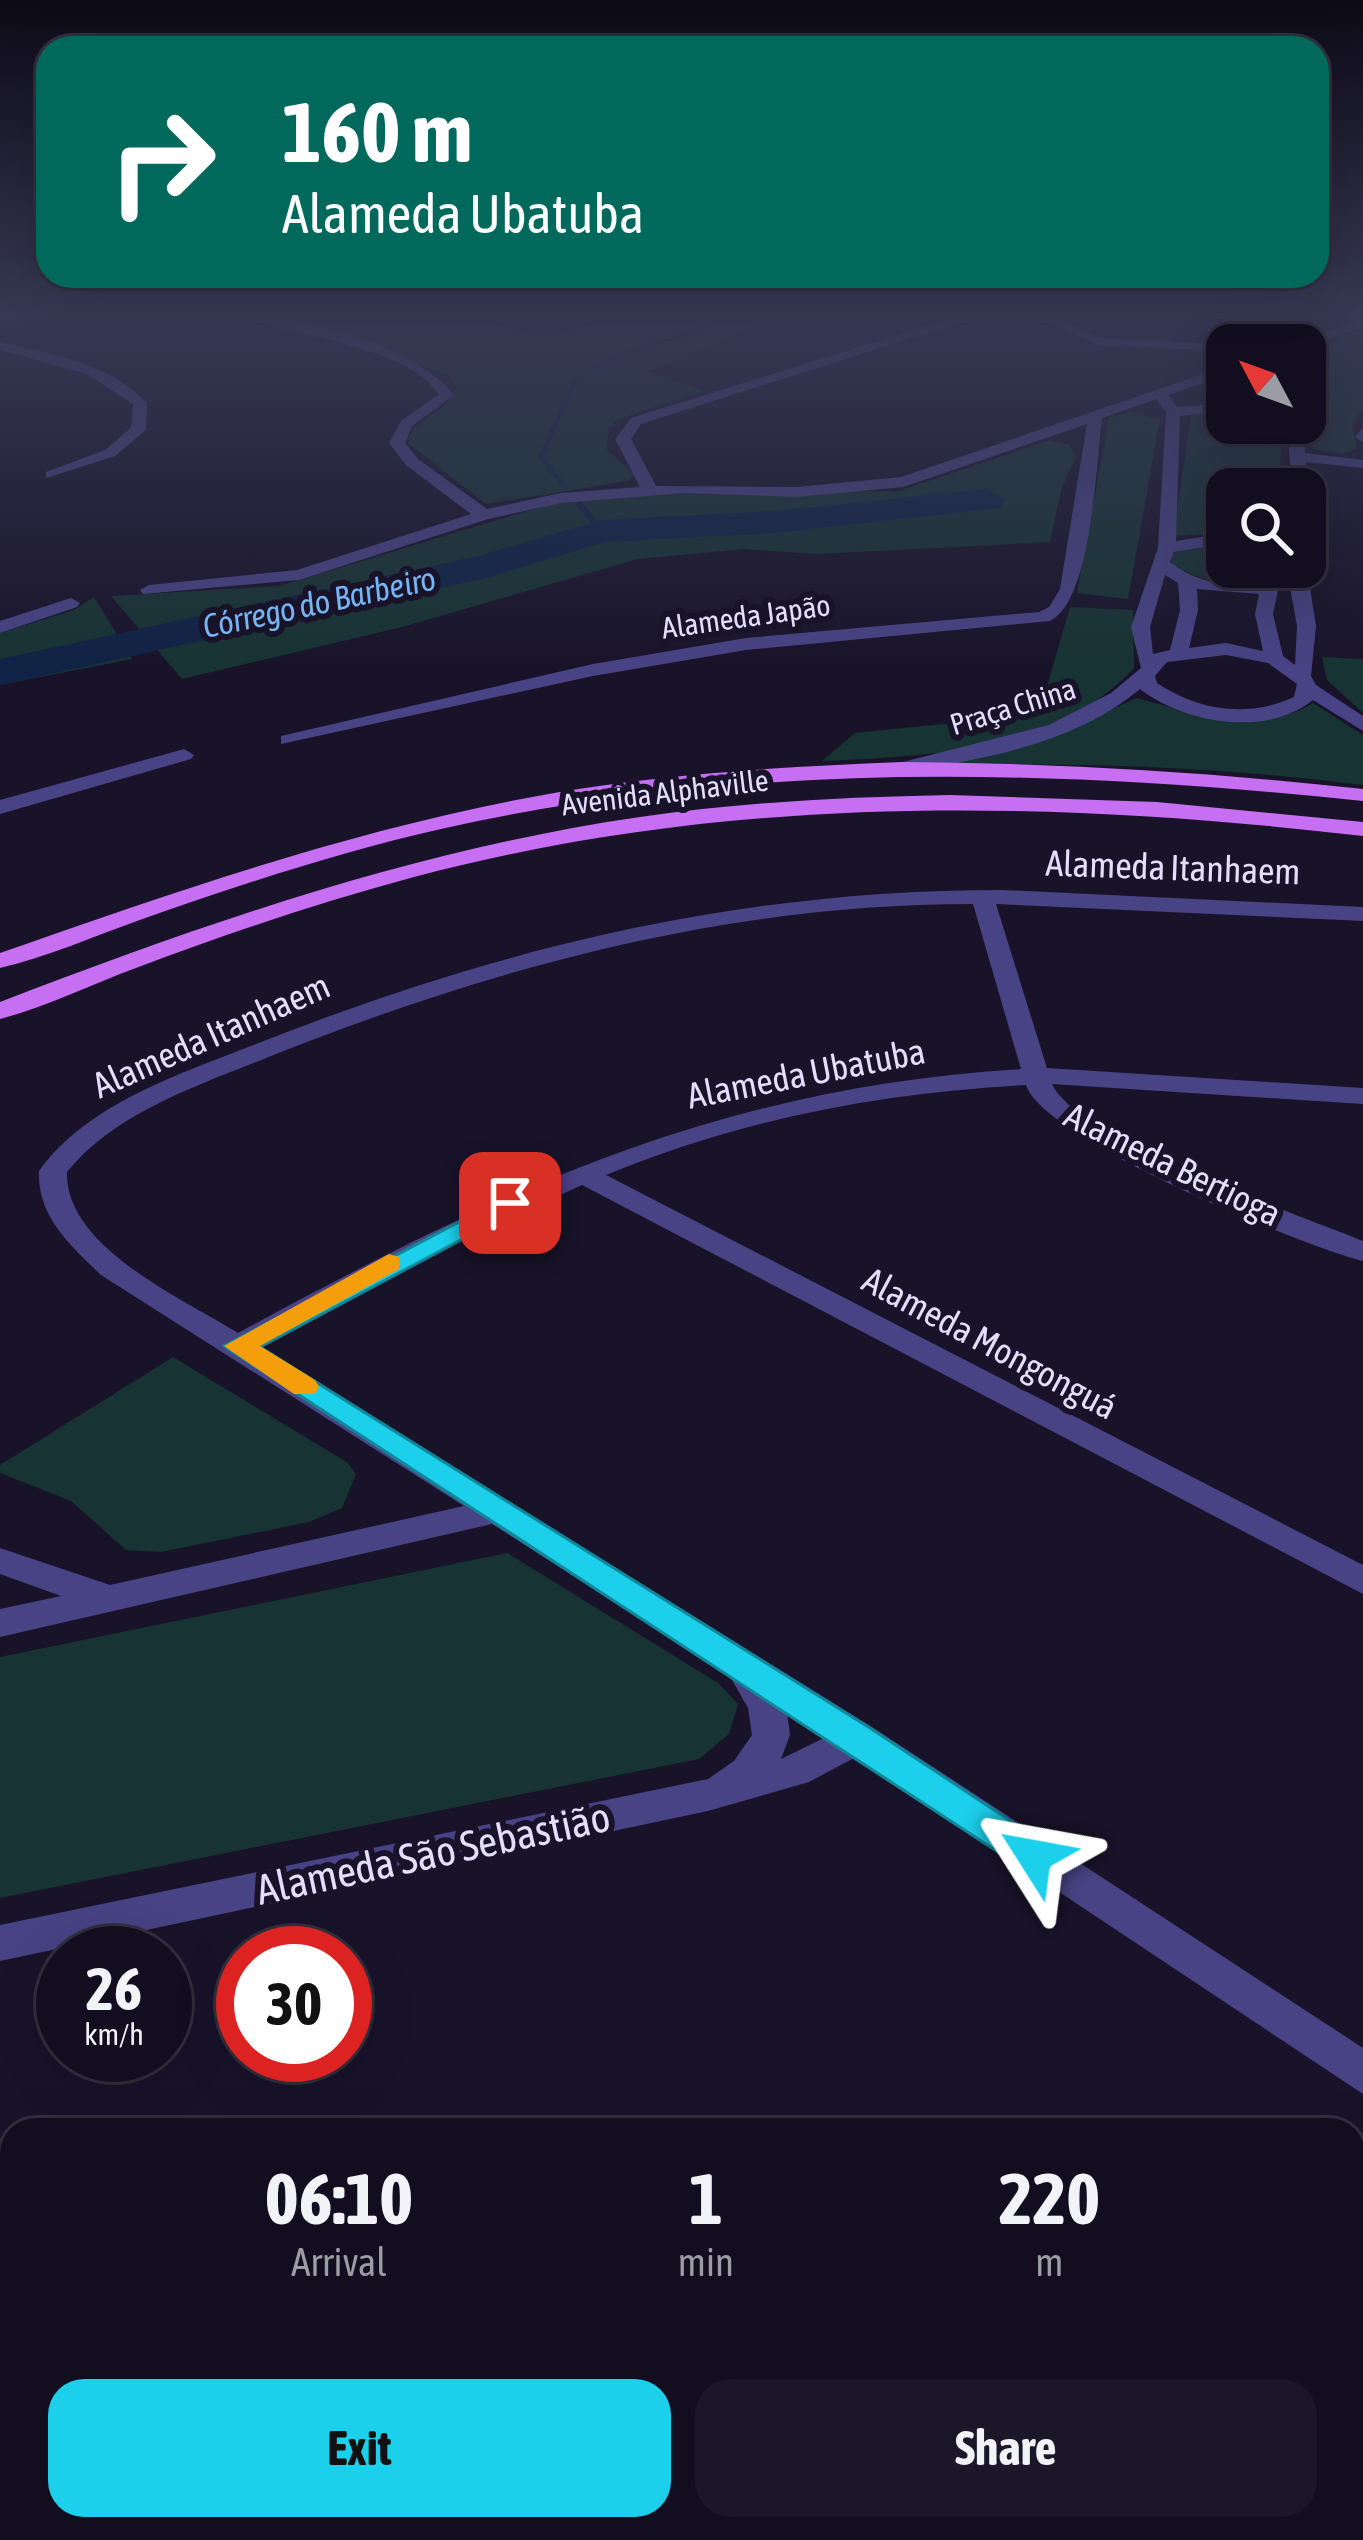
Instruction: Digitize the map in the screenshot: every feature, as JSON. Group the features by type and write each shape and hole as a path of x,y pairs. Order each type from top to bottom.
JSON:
{"main road":[{"name":"Avenida Alphaville","path":"0,961 257,872 447,821 715,780 886,770 1073,770 1363,795"},
{"name":"Avenida Alphaville","path":"0,1011 370,883 620,826 755,810 947,800 1145,808 1363,829"}],"street":[{"path":"52,475 124,443 137,431"},
{"path":"403,431 397,443 412,462 484,515"},
{"path":"629,431 623,439 650,490"},
{"path":"149,590 299,575 484,515 561,498 685,488 797,492 880,486 951,470 1058,431"},
{"path":"1073,431 1088,453"},
{"name":"Alameda Japão","path":"288,740 570,675 746,644 1043,617 1056,610 1069,589 1092,431"},
{"path":"1172,431 1164,555 1142,607 1142,654 1161,697 1183,706 1238,715 1288,708 1305,682 1306,605 1302,588"},
{"path":"1299,444 1301,468"},
{"path":"1301,457 1362,464"},
{"path":"639,464 685,488"},
{"path":"1164,555 1206,544"},
{"path":"1164,555 1187,580 1206,584"},
{"path":"1179,652 1189,610 1187,580"},
{"path":"1270,588 1264,614 1274,659"},
{"path":"0,627 71,604"},
{"name":"Praça China","path":"886,770 965,755 1094,715 1147,670 1179,652 1226,650 1274,659 1363,724"},
{"path":"0,807 184,755"},
{"name":"Alameda Itanhaem","path":"1363,914 882,899 716,916 495,965 360,1012 172,1089 105,1122 65,1150 53,1168 54,1199 71,1228 112,1268 858,1738 1363,2073"},
{"name":"Alameda Bertioga","path":"983,899 1042,1094 1084,1129 1363,1252"},
{"name":"Alameda Ubatuba","path":"238,1346 380,1267 580,1173 679,1135 772,1109 913,1084 1037,1076 1363,1096"},
{"name":"Alameda Mongonguá","path":"580,1173 1363,1581"},
{"path":"0,1623 501,1510"},
{"path":"0,1561 109,1598"},
{"path":"722,1791 746,1775 774,1732 771,1710 731,1659"},
{"name":"Alameda São Sebastião","path":"0,1943 722,1791 795,1771 858,1738"}],"green space":[{"path":"609,431 607,450 636,475 628,481 486,504 408,443 411,434"},
{"path":"1107,431 1158,431 1128,599 1077,593"},
{"path":"1189,431 1206,431 1206,444 1281,444 1280,468 1206,468 1206,534 1173,536"},
{"path":"1326,431 1353,431 1357,448 1343,454 1314,450 1311,444 1326,444"},
{"path":"1050,440 1069,445 1076,457 1062,487 1050,542 816,554 744,549 638,559 402,627 182,679 111,596 279,586 551,504 675,493 899,491"},
{"path":"1206,543 1206,579 1171,564 1172,554"},
{"path":"94,597 132,659 0,685 0,633 74,610"},
{"path":"1070,607 1133,610 1134,668 1103,696 1030,733 989,744 947,752 822,761 855,733 1039,714"},
{"path":"1322,657 1363,659 1363,713 1327,680"},
{"path":"1136,698 1203,715 1249,720 1292,713 1313,703 1363,735 1363,785 1152,767 940,765 1042,741"},
{"path":"173,1357 348,1463 356,1474 342,1508 309,1522 161,1552 126,1550 71,1501 0,1473 0,1465"},
{"path":"507,1553 718,1683 738,1704 729,1734 699,1759 0,1898 0,1657"}],"waterway":[{"name":"Córrego do Barbeiro","path":"553,431 541,457 563,485"},
{"name":"Córrego do Barbeiro","path":"0,672 486,566 602,531 776,522 987,500"},
{"name":"Córrego do Barbeiro","path":"579,504 602,531"}],"slow traffic":[{"path":"305,1387 238,1346 389,1263"}],"route":[{"path":"510,1203 380,1267 238,1346 858,1738 1034,1856"}]}
